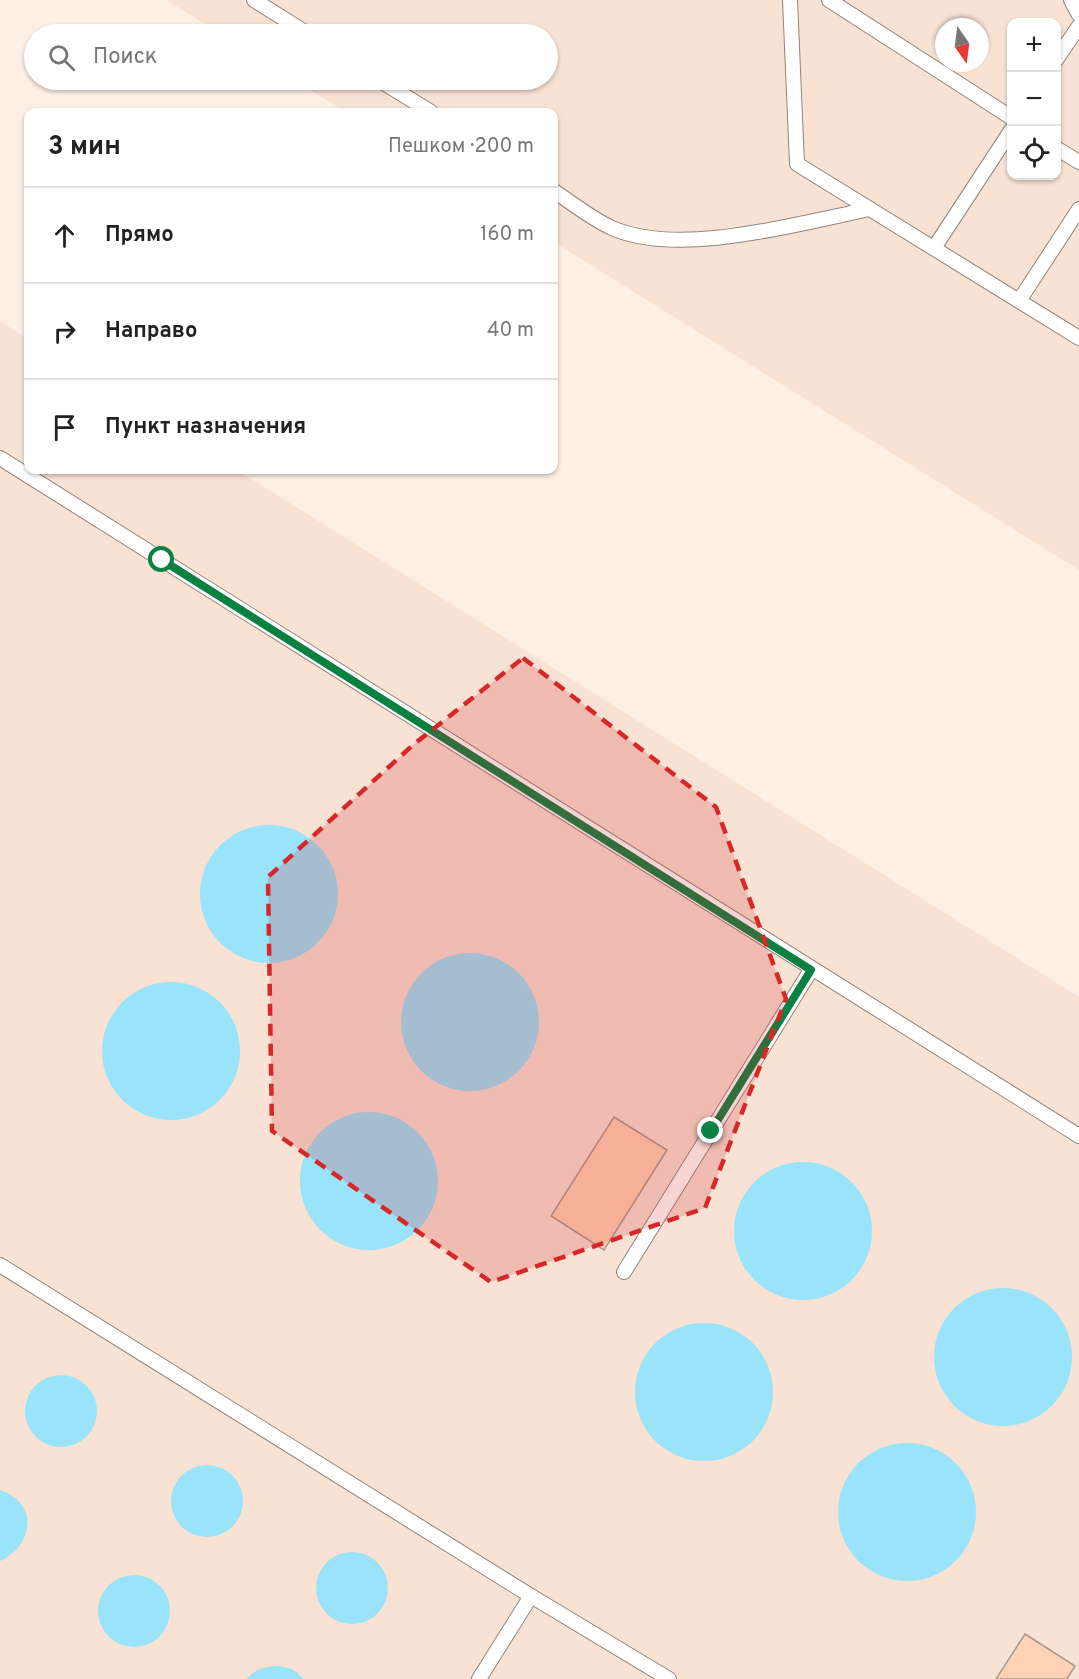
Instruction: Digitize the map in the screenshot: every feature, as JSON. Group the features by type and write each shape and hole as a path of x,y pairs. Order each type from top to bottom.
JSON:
{"lane":[{"path":"254,0 292,24"},
{"path":"790,0 797,164 1079,338"},
{"path":"829,0 1007,115"},
{"path":"1071,0 1079,15"},
{"path":"1061,53 1079,26"},
{"path":"395,90 424,108"},
{"path":"934,248 1007,135"},
{"path":"1061,151 1079,162"},
{"path":"558,194 612,228 661,239 709,240 870,209"},
{"path":"1019,301 1079,209"},
{"path":"0,458 24,473"},
{"path":"25,474 1079,1137"},
{"path":"624,1272 811,970"},
{"path":"0,1265 531,1596 669,1679"},
{"path":"479,1679 531,1596"}],"highlighted area":[{"path":"523,658 716,807 786,999 705,1208 491,1282 272,1131 268,877 413,745"}],"shaded area":[{"path":"166,0 1079,0 1079,570 558,244 558,108 340,108 310,90 558,90 558,24 206,24"},
{"path":"0,321 24,336 24,474 243,474 1079,997 1079,1679 0,1679"}],"water":[{"path":"269,825 295,830 318,845 333,868 338,894 333,920 318,943 295,958 269,963 243,958 220,943 205,920 200,894 205,868 220,845 243,830"},
{"path":"470,953 496,958 519,973 534,996 539,1022 534,1048 519,1071 496,1086 470,1091 444,1086 421,1071 406,1048 401,1022 406,996 421,973 444,958"},
{"path":"171,982 197,987 220,1002 235,1025 240,1051 235,1077 220,1100 197,1115 171,1120 145,1115 122,1100 107,1077 102,1051 107,1025 122,1002 145,987"},
{"path":"369,1112 395,1117 418,1132 433,1155 438,1181 433,1207 418,1230 395,1245 369,1250 343,1245 320,1230 305,1207 300,1181 305,1155 320,1132 343,1117"},
{"path":"803,1162 829,1167 852,1182 867,1205 872,1231 867,1257 852,1280 829,1295 803,1300 777,1295 754,1280 739,1257 734,1231 739,1205 754,1182 777,1167"},
{"path":"1003,1288 1029,1293 1052,1308 1067,1331 1072,1357 1067,1383 1052,1406 1029,1421 1003,1426 977,1421 954,1406 939,1383 934,1357 939,1331 954,1308 977,1293"},
{"path":"704,1323 730,1328 753,1343 768,1366 773,1392 768,1418 753,1441 730,1456 704,1461 678,1456 655,1441 640,1418 635,1392 640,1366 655,1343 678,1328"},
{"path":"54,1375 68,1375 87,1385 97,1404 97,1418 87,1437 68,1447 54,1447 35,1437 25,1418 25,1404 35,1385"},
{"path":"907,1443 933,1448 956,1463 971,1486 976,1512 971,1538 956,1561 933,1576 907,1581 881,1576 858,1561 843,1538 838,1512 843,1486 858,1463 881,1448"},
{"path":"200,1465 214,1465 233,1475 243,1494 243,1508 233,1527 214,1537 200,1537 181,1527 171,1508 171,1494 181,1475"},
{"path":"0,1490 13,1496 21,1504 26,1514 27,1524 20,1545 0,1561"},
{"path":"345,1552 359,1552 378,1562 388,1581 388,1595 378,1614 359,1624 345,1624 326,1614 316,1595 316,1581 326,1562"},
{"path":"127,1575 141,1575 160,1585 170,1604 170,1618 160,1637 141,1647 127,1647 108,1637 98,1618 98,1604 108,1585"},
{"path":"280,1666 294,1670 304,1679 247,1679 262,1668"}],"building":[{"path":"614,1117 667,1150 604,1250 551,1216"},
{"path":"1025,1634 1075,1666 1067,1679 996,1679"}],"route":[{"path":"162,560 811,970 711,1131"}]}
